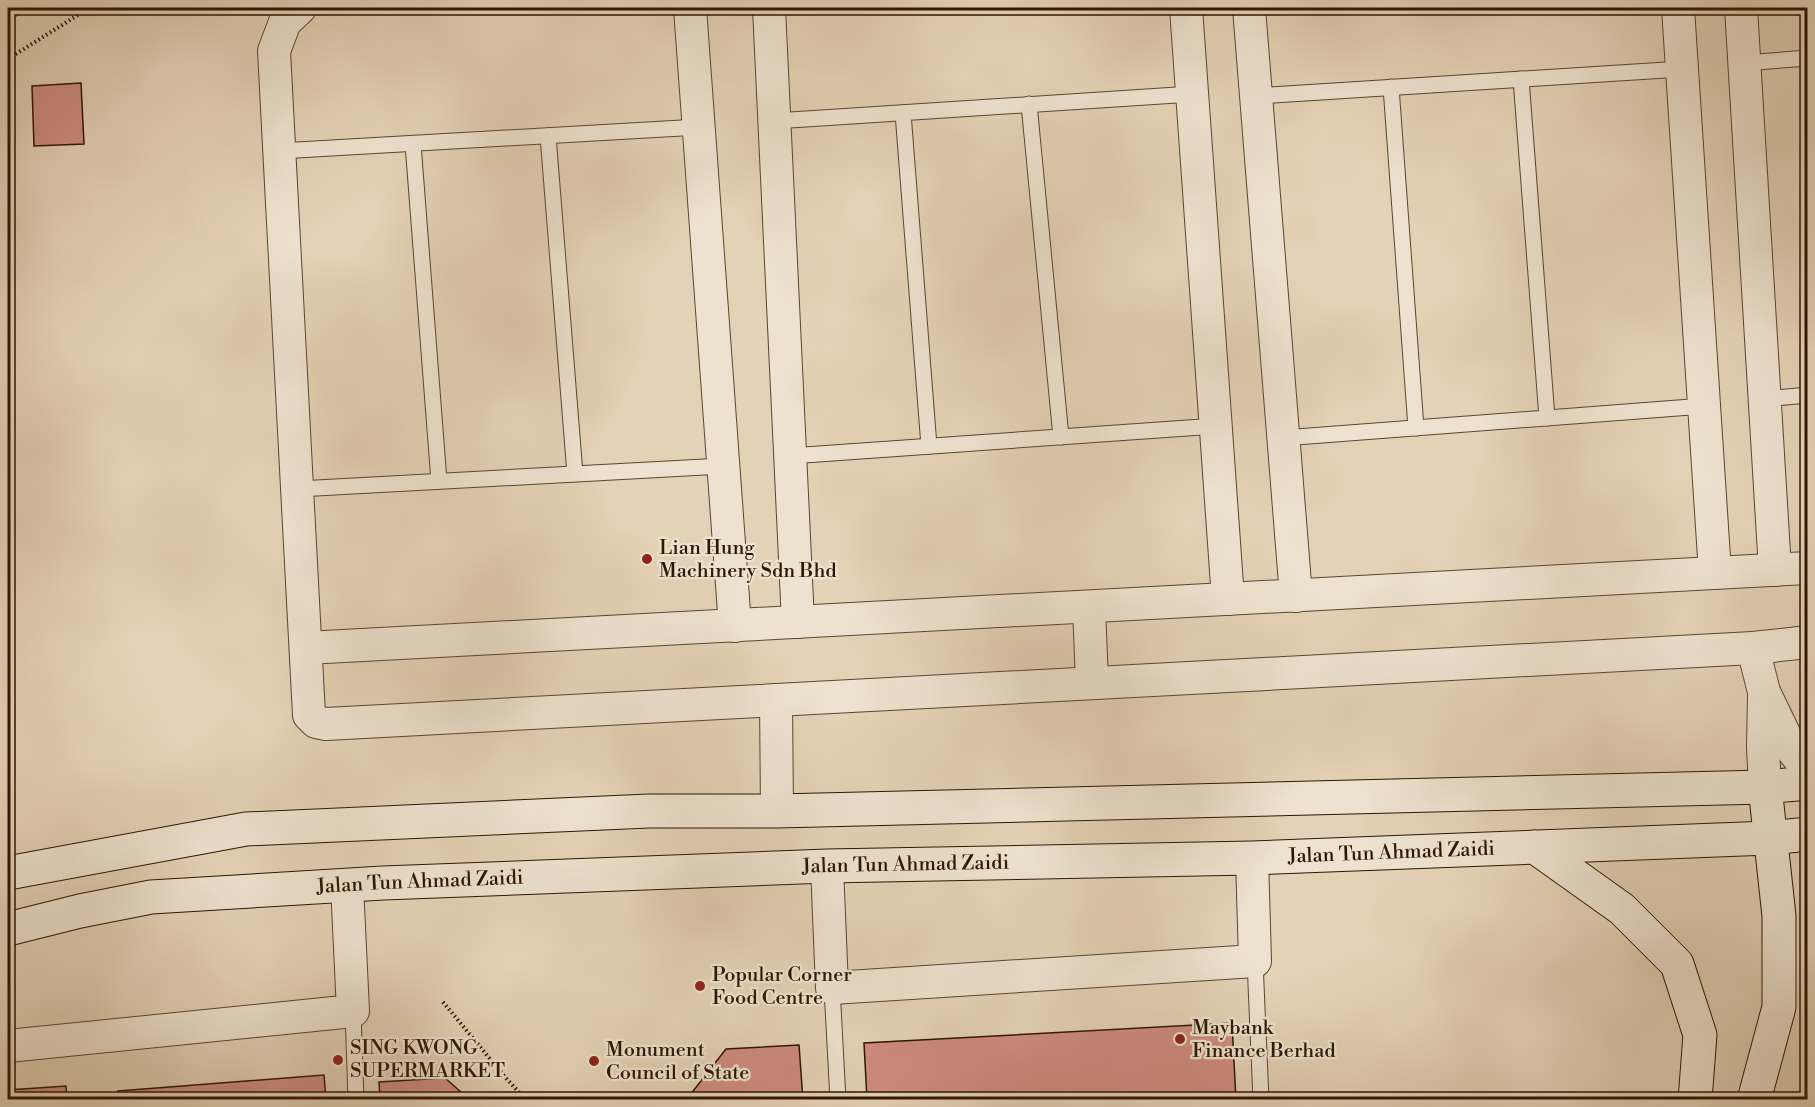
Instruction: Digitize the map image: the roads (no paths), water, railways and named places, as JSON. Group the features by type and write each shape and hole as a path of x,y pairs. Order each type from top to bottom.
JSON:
{"street":[{"path":"300,8 285,22 274,51 309,715 316,722 326,724 1753,648 1808,642"},
{"path":"690,8 735,626"},
{"path":"769,8 798,622"},
{"path":"1186,8 1228,599"},
{"path":"1249,8 1296,596"},
{"path":"1678,8 1716,573"},
{"path":"1741,8 1775,570"},
{"path":"306,648 1808,568"},
{"path":"1089,607 1092,683"},
{"path":"1753,648 1764,692 1791,748 1808,770"},
{"path":"1754,1100 1779,1007 1779,915 1765,787 1764,692"},
{"path":"776,700 777,811"},
{"path":"8,873 246,829 650,811 777,811 1765,787 1808,783"},
{"name":"Jalan Tun Ahmad Zaidi","path":"8,929 80,911 151,897 347,885 827,866 1251,858 1769,838 1808,834"},
{"path":"1535,847 1622,909 1677,964 1700,1035 1695,1100"},
{"path":"827,866 832,988 1256,961 1251,858"},
{"path":"8,1046 352,1011 347,885"}],"lane":[{"path":"1744,63 1808,58"},
{"path":"1256,96 1682,69"},
{"path":"1521,79 1546,418"},
{"path":"1391,87 1416,428"},
{"path":"775,121 1192,94"},
{"path":"1029,104 1061,437"},
{"path":"903,113 929,446"},
{"path":"279,151 699,127"},
{"path":"548,136 575,474"},
{"path":"413,144 440,481"},
{"path":"1765,399 1808,395"},
{"path":"1283,438 1704,406"},
{"path":"790,456 1216,426"},
{"path":"298,489 723,466"},
{"path":"1256,961 1262,1100"},
{"path":"832,988 838,1100"},
{"path":"352,1011 356,1100"}],"water":[{"path":"8,8 30,8 8,21"}],"place":[{"name":"Lian Hung Machinery Sdn Bhd","path":"647,559"},
{"name":"Popular Corner Food Centre","path":"700,986"},
{"name":"Maybank Finance Berhad","path":"1180,1039"},
{"name":"SING KWONG SUPERMARKET","path":"338,1060"},
{"name":"Monument Council of State","path":"594,1061"}]}
